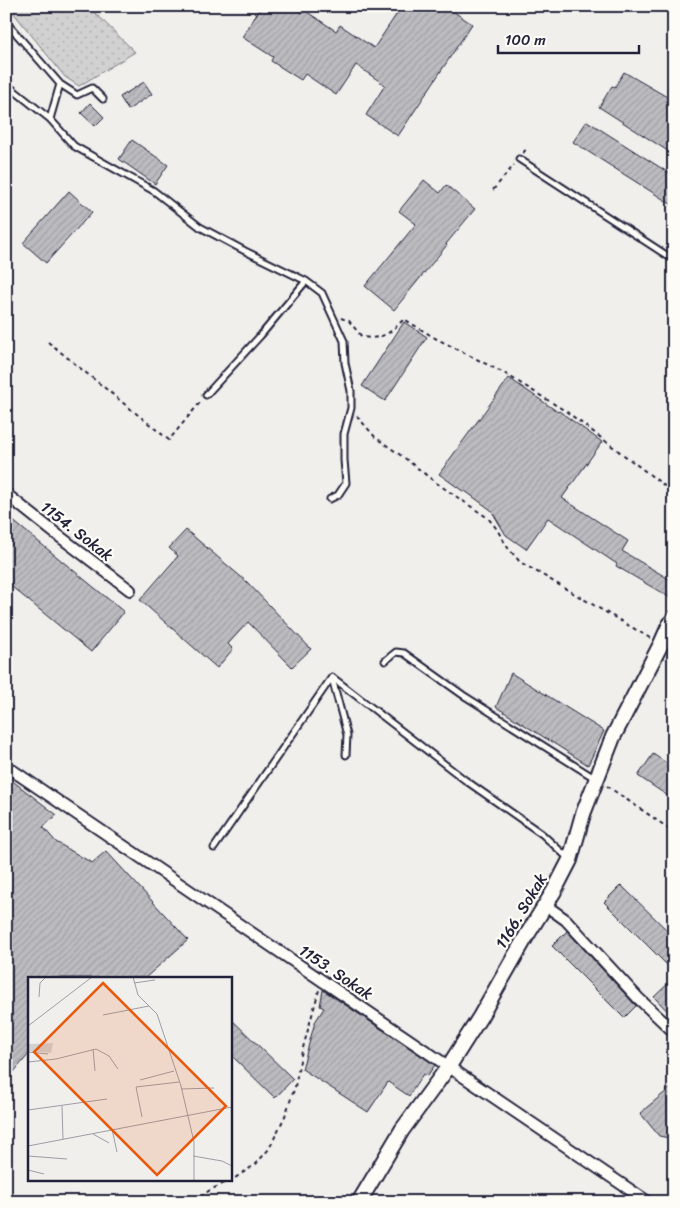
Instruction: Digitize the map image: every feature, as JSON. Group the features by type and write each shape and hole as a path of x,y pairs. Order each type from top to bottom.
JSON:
{"street":[{"name":"1154. Sokak","path":"6,494 130,590"},
{"name":"1166. Sokak","path":"359,1202 402,1130 449,1066 480,1017 554,891 570,860 583,814 613,737 674,618"},
{"name":"1153. Sokak","path":"6,766 648,1202"},
{"path":"545,906 566,920 638,998 674,1032"}],"lane":[{"path":"6,22 60,84 77,95 92,88 103,99"},
{"path":"6,84 50,119 74,146 154,191 200,226 244,251 306,280 322,293 344,341 345,363 351,391 351,408 344,434 346,483 338,495 330,499"},
{"path":"50,119 60,84"},
{"path":"519,159 674,260"},
{"path":"206,395 261,335 306,280"},
{"path":"385,660 396,652 404,653 463,695 596,779"},
{"path":"332,677 347,735 346,755"},
{"path":"214,848 332,677"},
{"path":"332,677 465,780 542,834 570,860"}],"path":[{"path":"493,190 528,146"},
{"path":"332,314 350,321 362,337 372,338 383,337 394,330 404,319 435,338 504,373 567,412 674,493"},
{"path":"48,342 169,440 206,395"},
{"path":"351,408 375,438 488,518 520,562 661,644"},
{"path":"6,427 13,421"},
{"path":"596,779 674,832"},
{"path":"231,1180 256,1164 269,1149 285,1116 295,1087 303,1047 322,980"},
{"path":"194,1202 210,1190 230,1180"}],"shaded area":[{"path":"8,6 88,6 135,52 79,86 65,77"}],"building":[{"path":"262,6 292,6 302,13 304,10 336,31 340,25 374,48 402,6 445,6 472,24 398,136 366,115 385,85 356,65 336,95 305,74 301,80 271,61 273,57 242,37"},
{"path":"624,72 674,101 674,155 599,107 612,86 615,87"},
{"path":"144,82 152,94 128,110 120,97"},
{"path":"90,103 104,117 95,126 81,113"},
{"path":"587,121 669,173 674,166 674,206 573,142"},
{"path":"132,140 168,165 155,184 119,159"},
{"path":"424,180 440,193 446,185 475,209 394,310 365,286 416,224 399,211"},
{"path":"69,191 92,212 46,263 23,243"},
{"path":"404,322 427,337 385,401 362,386"},
{"path":"509,378 602,442 562,498 628,541 622,551 674,582 674,600 616,566 617,564 548,518 526,549 506,535 491,510 439,474"},
{"path":"6,515 124,612 91,652 6,582"},
{"path":"186,530 247,582 311,649 292,667 248,622 228,644 233,649 217,668 140,600 178,556 169,548"},
{"path":"511,673 604,731 588,765 496,707"},
{"path":"653,754 674,768 674,800 638,776"},
{"path":"6,776 57,815 43,827 56,842 92,863 106,851 188,940 146,977 28,977 28,1055 12,1074 6,1069"},
{"path":"621,885 674,937 674,972 604,902"},
{"path":"567,931 636,1006 624,1018 552,946"},
{"path":"674,978 674,1018 654,997"},
{"path":"323,990 435,1065 427,1076 423,1074 409,1096 388,1082 368,1112 302,1069 315,1022 324,1008 320,1006"},
{"path":"231,1019 293,1079 275,1098 231,1055"},
{"path":"674,1085 674,1135 669,1138 659,1136 640,1113"}]}
